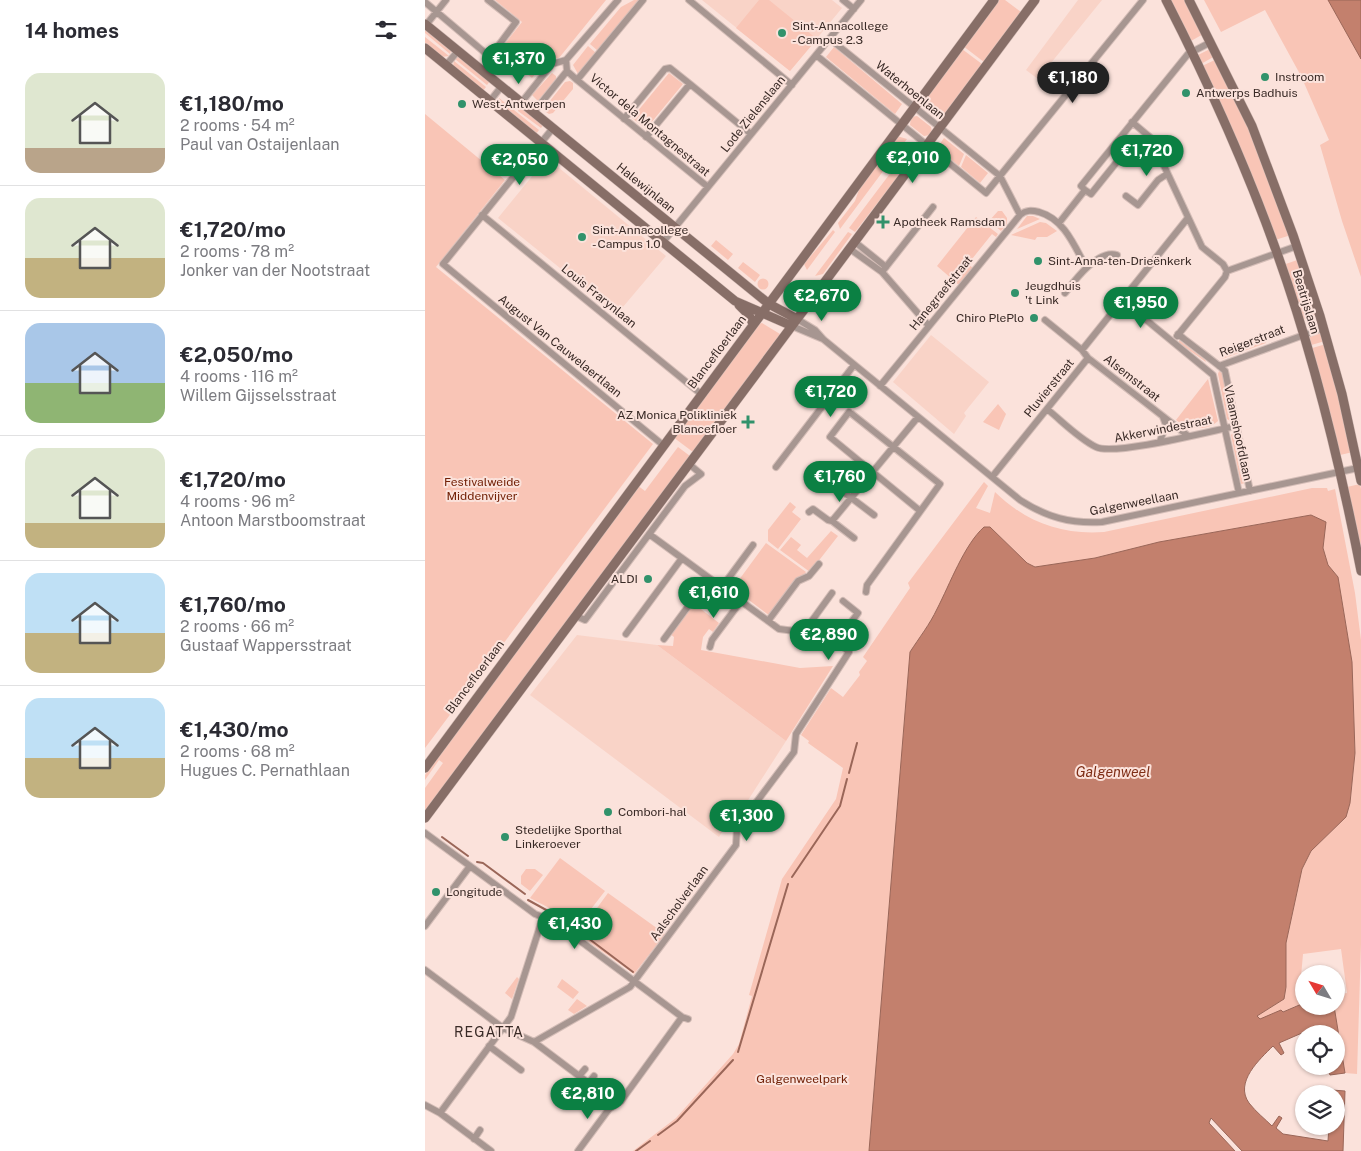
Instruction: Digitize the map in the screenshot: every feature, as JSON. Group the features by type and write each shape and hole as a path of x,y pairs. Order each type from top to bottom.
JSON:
{"main road":[{"name":"Blancefloerlaan","path":"425,768 994,0"},
{"path":"425,818 1035,0"},
{"name":"Beatrijslaan","path":"1166,0 1231,136 1277,253 1303,334 1341,472 1361,571"},
{"name":"Beatrijslaan","path":"1189,0 1252,126 1297,246 1342,394 1361,480"},
{"name":"Halewijnlaan","path":"425,25 675,228 766,308 795,323"},
{"name":"Halewijnlaan","path":"425,48 735,301 749,316 753,324"},
{"name":"Halewijnlaan","path":"735,301 766,308"}],"street":[{"path":"425,25 446,0"},
{"path":"483,72 489,64 489,57 516,22 488,0"},
{"path":"521,102 552,64 566,60 618,0"},
{"path":"577,80 643,0"},
{"path":"689,0 792,85"},
{"path":"843,0 854,9"},
{"name":"Lode Zielenslaan","path":"663,242 861,0"},
{"path":"816,55 986,193 1143,0"},
{"path":"425,2 489,57"},
{"name":"Waterhoenlaan","path":"830,39 1000,176"},
{"path":"1125,153 1091,194 1081,186 1164,83 1192,52 1211,42"},
{"path":"446,65 457,51"},
{"path":"533,113 567,71 566,60"},
{"path":"624,119 665,69 670,68 751,134"},
{"name":"Victor dela Montagnestraat","path":"567,71 708,187"},
{"path":"646,137 690,84"},
{"path":"490,101 501,87"},
{"path":"1132,122 1151,138 1187,219 1202,247 1223,264 1227,270 1225,277 1173,341"},
{"path":"482,215 553,128"},
{"path":"1126,196 1138,205 1158,180 1167,174"},
{"path":"1000,176 1020,215 1031,210 1059,223 1086,267"},
{"path":"1059,223 1085,190"},
{"path":"884,270 933,207"},
{"name":"August Van Cauwelaertlaan","path":"482,215 443,264 663,445"},
{"name":"Louis Frarynlaan","path":"482,215 701,394"},
{"name":"Hanegraefstraat","path":"880,386 1020,215"},
{"name":"Pluvierstraat","path":"992,477 1088,358 1082,350 1187,219"},
{"path":"852,245 884,270 929,326"},
{"path":"1227,270 1297,246"},
{"path":"1065,293 1086,267 1109,255 1117,256"},
{"name":"Vlaamshoofdlaan","path":"1123,300 1209,371 1215,380 1239,493"},
{"path":"1045,320 1082,350"},
{"name":"Galgenweellaan","path":"795,323 823,339 1020,500 1045,514 1082,523 1102,522 1358,468"},
{"name":"Reigerstraat","path":"1209,371 1220,365 1323,328"},
{"path":"1178,334 1211,362 1220,365"},
{"name":"Alsemstraat","path":"1088,358 1187,435"},
{"path":"776,467 854,364"},
{"name":"Vlaamshoofdlaan","path":"1220,365 1225,371 1250,491"},
{"name":"Akkerwindestraat","path":"1047,409 1097,448 1117,450 1236,426"},
{"path":"866,592 867,585 919,510 940,484 851,413 829,437 919,510"},
{"name":"Alsemstraat","path":"1160,440 1166,425 1162,416"},
{"path":"832,520 917,417"},
{"path":"576,616 585,620 685,486 701,474 689,464"},
{"path":"817,472 874,515"},
{"path":"809,512 813,510 828,520 832,520 855,538"},
{"path":"649,534 779,629 826,635 837,641 858,613 843,601"},
{"path":"722,587 753,545"},
{"path":"626,634 682,558"},
{"path":"768,621 798,581 809,576 819,564"},
{"path":"664,639 709,578"},
{"path":"803,633 832,593"},
{"path":"710,647 712,640 741,601"},
{"name":"Aalscholverlaan","path":"534,1042 628,989 635,982 735,846 737,828 794,752 796,734 849,652 837,641"},
{"path":"425,833 535,914 555,922 685,1018 638,1073 621,1101 614,1105 578,1151"},
{"path":"425,926 470,866"},
{"path":"439,1113 511,1017 543,918"},
{"path":"425,970 503,1028 534,1042 614,1105"},
{"path":"489,1046 521,1070"},
{"path":"583,1081 585,1069"},
{"path":"583,1081 594,1076"},
{"path":"425,1105 491,1151"},
{"path":"474,1139 480,1130"}],"shaded area":[{"name":"Sint-Annacollege - Campus 2.3","path":"702,0 832,0 842,8 790,71"},
{"path":"1078,0 1102,0 1038,79 1026,70"},
{"name":"Sint-Annacollege - Campus 1.0","path":"547,158 666,256 617,314 498,218"},
{"path":"931,335 989,382 964,413 966,416 954,434 893,382"},
{"path":"577,635 657,645 786,741 745,805 740,803 719,837 530,695"}],"green space":[{"path":"495,0 606,0 559,58 547,59 532,78 499,51 522,22"},
{"path":"634,0 640,0 598,51 590,44 621,7"},
{"path":"759,0 769,0 817,39 790,71 736,28"},
{"path":"998,0 1005,0 1021,12 984,62 963,46"},
{"path":"1169,0 1187,0 1205,33 1191,41"},
{"path":"1204,0 1328,0 1361,59 1361,277 1342,221 1320,145 1329,140 1301,76 1265,10 1221,32"},
{"path":"425,28 451,51 450,54 425,33"},
{"path":"425,37 449,56 442,57 425,44"},
{"path":"588,46 596,53 578,74 573,65"},
{"path":"834,47 902,104 895,114 826,57"},
{"path":"962,49 982,64 943,116 935,114 927,108 923,100"},
{"path":"1210,49 1215,56 1201,64 1198,55"},
{"path":"458,56 490,81 487,85 455,59"},
{"path":"1217,59 1249,128 1291,235 1275,240 1202,66"},
{"path":"454,61 486,87 483,91 453,66"},
{"path":"552,73 556,76 556,79 538,101 532,95"},
{"path":"669,73 683,84 646,129 632,118"},
{"path":"570,81 573,83 573,89 553,113 549,114 546,112 545,107 565,82"},
{"path":"499,98 539,130 536,134 499,103"},
{"path":"519,105 544,124 541,128 518,111"},
{"name":"Festivalweide Middenvijver","path":"425,114 505,180 436,267 653,444 425,748"},
{"path":"917,116 931,127 932,132 930,135 924,136 910,125 911,117"},
{"path":"897,136 907,139 840,229 838,223 855,201 861,184"},
{"path":"944,138 964,154 959,166 937,148"},
{"path":"913,143 917,152 855,232 849,228"},
{"path":"966,155 988,173 980,183 961,167"},
{"path":"998,211 1002,211 1007,218 1007,224 1001,231 989,221"},
{"path":"1027,216 1040,219 1017,229"},
{"path":"976,217 998,234 996,237 992,234 968,264 973,268 960,286 937,266"},
{"path":"1040,222 1046,223 1057,231 1047,237 1037,237 1035,240 1011,235"},
{"path":"833,230 835,232 807,270 804,264"},
{"path":"848,232 852,234 823,274 815,276"},
{"path":"716,240 733,254 728,260 711,246"},
{"path":"1300,259 1318,315 1301,320 1283,265"},
{"path":"743,262 760,275 755,282 738,268"},
{"path":"763,278 769,284 763,290 757,284"},
{"path":"762,323 780,334 779,337 693,452 673,437 759,324"},
{"path":"1322,333 1325,341 1308,346 1307,338"},
{"path":"1179,340 1205,360 1206,362 1179,343"},
{"path":"1265,341 1266,343 1222,359 1221,357"},
{"path":"1326,344 1353,452 1340,455 1309,349"},
{"path":"1219,371 1222,373 1232,418 1230,421 1227,419"},
{"path":"1208,379 1218,421 1202,428 1186,426 1180,423 1176,420"},
{"path":"998,404 1006,414 999,430 983,422"},
{"path":"1233,433 1245,483 1241,484 1231,435"},
{"path":"678,447 690,456 425,814 425,788 443,763 439,760 425,780 425,775 637,485 645,491"},
{"name":"Galgenweelpark","path":"984,482 988,486 976,508 990,513 995,492 1032,519 1058,529 1088,532 1104,532 1312,488 1327,488 1328,491 1335,489 1355,593 1361,640 1361,944 1357,1074 1345,1073 1345,1025 1337,1025 1335,1015 1345,1015 1345,993 1347,993 1345,965 1343,965 1341,949 1303,954 1302,965 1295,965 1295,1006 1282,1012 1281,1010 1260,1020 1257,1016 1284,999 1286,987 1286,943 1302,869 1311,851 1346,817 1350,803 1355,753 1352,662 1338,577 1328,565 1323,548 1325,522 1311,515 1159,542 1095,558 1035,567 1027,563 990,527 947,589 937,611 910,652 869,1151 633,1151 676,1118 733,1054 739,1044 752,996 749,995 782,879 836,799 843,768 808,743 809,741 801,735 831,688 843,697 860,675 859,672 867,661 863,657 910,588 908,583"},
{"path":"1360,484 1361,489 1361,561 1347,487"},
{"path":"790,502 796,507 792,512 801,519 778,549 768,541 768,530"},
{"path":"831,531 838,536 810,572 780,550 791,537 801,545 797,550 807,558"},
{"path":"766,543 806,572 770,616 733,588"},
{"path":"693,603 719,623 713,632 709,629 703,637 701,650 800,668 833,666 786,741 657,645 673,646 674,637 670,634"},
{"path":"560,858 605,891 577,927 559,913 530,898"},
{"path":"526,869 535,869 543,875 530,891 521,884 521,876"},
{"path":"608,893 665,934 634,974 578,934"},
{"path":"517,977 519,979 512,999 505,993"},
{"path":"562,979 579,992 573,999 557,987"},
{"path":"577,999 587,1006 574,1014 568,1010"}],"water":[{"path":"1328,0 1361,0 1361,59"},
{"name":"Galgenweel","path":"1311,515 1326,522 1323,548 1328,565 1338,577 1352,662 1355,753 1350,803 1346,817 1311,851 1302,869 1286,943 1286,987 1284,999 1257,1016 1260,1019 1281,1010 1283,1012 1295,1007 1295,1015 1335,1015 1337,1025 1295,1025 1295,1036 1279,1043 1284,1053 1281,1055 1273,1046 1256,1064 1247,1079 1245,1095 1249,1103 1272,1126 1279,1116 1282,1118 1276,1128 1283,1134 1328,1141 1328,1135 1344,1135 1343,1151 1242,1151 1211,1118 1209,1123 1235,1151 869,1151 910,652 928,626 970,544 984,527 990,527 1027,563 1035,567 1095,558 1159,542"}],"waterway":[{"path":"849,773 857,743"},
{"path":"792,877 840,806 847,779"},
{"path":"442,837 468,856"},
{"path":"477,862 483,863 525,894"},
{"path":"738,1052 788,884"},
{"path":"528,900 559,917 575,929"},
{"path":"580,932 633,972"},
{"path":"658,1135 677,1121 733,1060"},
{"path":"636,1151 650,1141"}],"place":[{"name":"Sint-Annacollege - Campus 2.3","path":"782,33"},
{"name":"Instroom","path":"1265,77"},
{"name":"Antwerps Badhuis","path":"1186,93"},
{"name":"West-Antwerpen","path":"462,104"},
{"name":"Apotheek Ramsdam","path":"883,222"},
{"name":"Sint-Annacollege - Campus 1.0","path":"582,237"},
{"name":"Sint-Anna-ten-Drieënkerk","path":"1038,261"},
{"name":"Jeugdhuis 't Link","path":"1015,293"},
{"name":"Chiro PlePlo","path":"1034,318"},
{"name":"AZ Monica Polikliniek Blancefloer","path":"748,422"},
{"name":"ALDI","path":"648,579"},
{"name":"Combori-hal","path":"608,812"},
{"name":"Stedelijke Sporthal Linkeroever","path":"505,837"},
{"name":"Longitude","path":"436,892"}],"district":[{"name":"REGATTA","path":"489,1032"}]}
